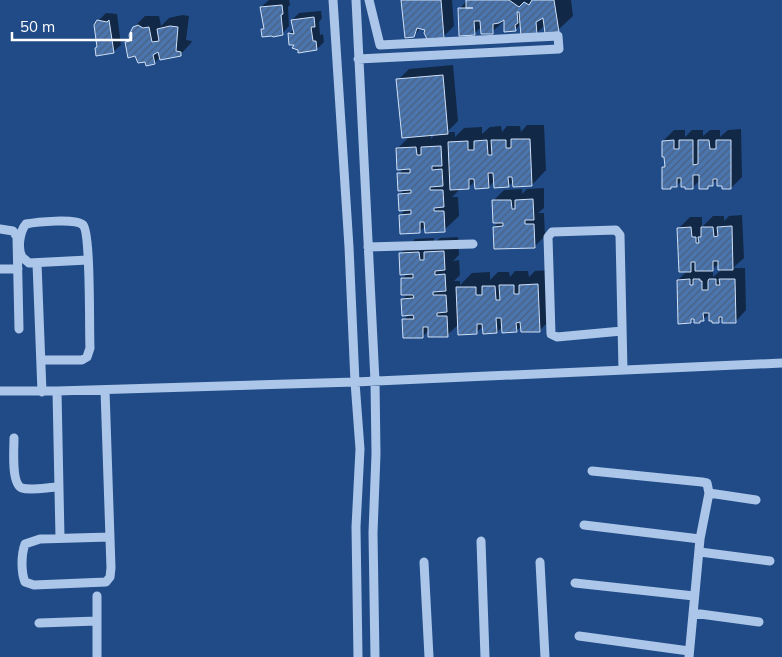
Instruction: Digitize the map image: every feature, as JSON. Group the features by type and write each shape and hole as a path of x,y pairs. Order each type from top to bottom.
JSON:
{"street":[{"path":"334,0 350,246 355,382 360,449 356,527 358,657"},
{"path":"356,0 375,381 376,454 373,533 375,657"},
{"path":"369,0 382,58"},
{"path":"358,59 559,49 558,36 380,45"},
{"path":"40,360 82,360 87,356 90,348 88,260 87,235 84,226 78,222 26,224 21,230 22,257 29,263 88,260"},
{"path":"0,229 12,231 17,237 19,329"},
{"path":"622,331 557,337 551,334 548,237 552,232 616,230 620,236 623,370"},
{"path":"368,247 473,244"},
{"path":"37,263 42,392"},
{"path":"0,269 18,269"},
{"path":"0,391 42,392 355,382 782,363"},
{"path":"105,390 110,537 110,577 106,582 34,585 26,582 23,577 22,551 25,544 40,539 110,537"},
{"path":"57,391 60,538"},
{"path":"14,438 15,479 18,486 24,488 59,487"},
{"path":"579,636 689,654 700,539 709,493 707,483 702,482 592,471"},
{"path":"709,493 756,500"},
{"path":"584,525 700,539"},
{"path":"481,540 485,657"},
{"path":"700,552 770,561"},
{"path":"424,562 429,657"},
{"path":"540,562 545,657"},
{"path":"575,583 694,596"},
{"path":"97,596 97,657"},
{"path":"693,613 759,622"},
{"path":"39,623 97,621"}],"building":[{"path":"401,0 441,0 444,38 427,39 424,33 425,30 417,28 414,37 405,38"},
{"path":"466,0 509,0 519,7 524,2 529,5 532,0 554,0 559,32 545,33 543,18 536,22 537,34 521,36 519,12 517,12 518,23 515,25 516,31 504,32 504,20 493,24 493,34 481,34 480,21 474,21 475,35 459,36 458,8 466,8"},
{"path":"282,5 283,35 262,37 261,29 264,29 260,7"},
{"path":"314,17 315,27 311,27 313,41 316,41 317,50 298,53 298,50 292,48 294,45 289,45 288,33 294,34 291,20"},
{"path":"97,20 107,22 109,20 114,53 96,56 95,48 97,47 94,25"},
{"path":"138,25 143,28 149,27 152,42 159,41 157,29 170,26 178,27 176,51 181,52 181,56 160,60 158,52 153,55 155,64 146,66 145,62 138,63 135,56 128,58 125,42 130,41 129,35 133,27"},
{"path":"443,75 448,134 402,138 396,79"},
{"path":"511,139 530,139 532,186 513,187 512,177 508,177 509,187 494,188 493,173 488,173 489,188 475,189 474,179 469,179 469,189 450,190 448,142 468,141 468,150 474,150 474,141 487,140 488,155 492,155 491,140 506,140 506,148 511,148"},
{"path":"674,140 674,149 679,149 679,140 693,140 693,165 698,164 698,140 709,140 710,149 716,149 716,140 731,140 731,189 722,189 722,186 717,186 717,179 713,179 713,186 708,186 708,189 699,189 699,175 693,175 693,189 681,187 681,178 677,178 677,187 662,189 662,167 665,167 664,157 662,157 662,141"},
{"path":"441,146 442,166 432,166 432,170 442,169 443,186 430,187 430,190 443,190 444,207 434,208 434,211 444,211 445,232 425,233 424,222 420,222 420,233 400,234 399,215 411,214 411,210 399,211 398,194 411,193 411,190 398,191 397,173 410,173 410,169 397,170 396,148 416,147 417,155 421,155 421,147"},
{"path":"533,199 534,220 525,220 525,224 534,224 535,248 494,249 493,227 503,226 503,223 493,223 492,200 511,200 512,209 515,209 515,200"},
{"path":"732,226 733,270 718,270 718,261 713,261 713,271 695,271 695,262 691,262 691,272 679,272 677,228 691,227 692,237 696,237 696,243 699,243 698,237 701,237 701,227 713,227 714,237 718,236 717,227"},
{"path":"444,251 445,270 435,271 435,275 445,274 446,291 433,292 433,295 446,295 447,312 437,313 437,316 447,316 448,337 428,337 428,327 423,327 423,338 403,338 402,319 414,319 413,315 402,316 401,299 414,298 413,295 401,295 401,278 413,278 413,274 400,275 399,253 419,252 420,260 424,260 424,252"},
{"path":"690,279 690,285 693,285 693,279 700,279 702,281 702,290 708,290 709,279 716,279 716,285 720,285 719,279 735,279 736,323 722,323 722,317 719,317 719,323 712,323 712,321 709,321 709,313 703,313 704,321 700,321 700,323 694,323 694,319 691,319 691,323 678,324 677,280"},
{"path":"538,284 540,332 521,332 520,322 516,323 517,332 502,333 501,318 496,318 497,333 483,334 482,324 477,324 477,334 458,335 456,287 476,287 476,295 482,295 482,286 495,286 496,300 500,300 499,285 514,285 514,294 519,294 519,285"}]}
